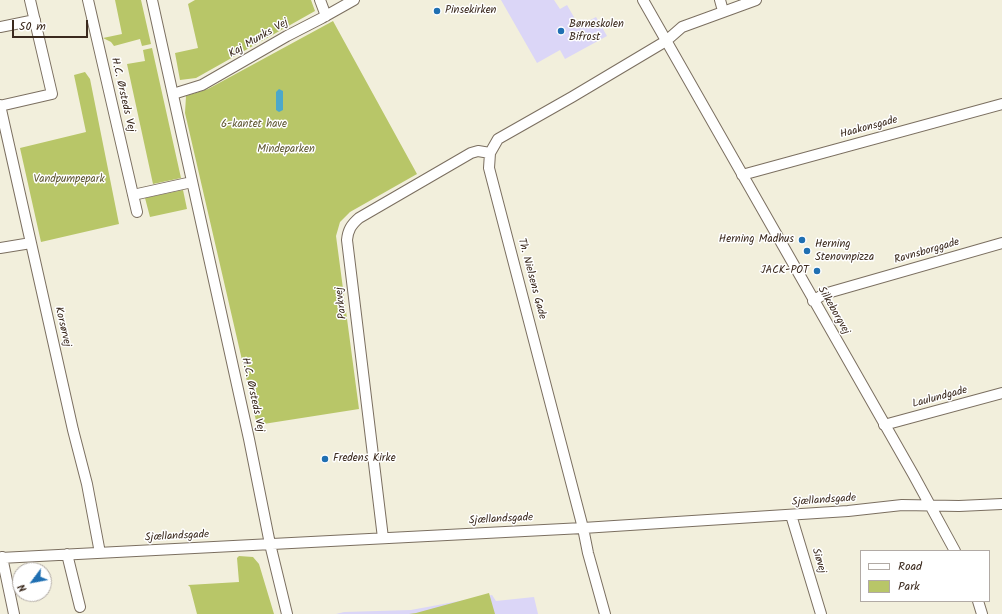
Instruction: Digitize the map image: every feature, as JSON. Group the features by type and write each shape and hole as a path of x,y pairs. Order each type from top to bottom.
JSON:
{"street":[{"name":"Korsørvej","path":"30,0 52,94 0,105 73,430 87,484 100,545 100,553"},
{"name":"H.C. Ørsteds Vej","path":"88,0 137,212"},
{"name":"H.C. Ørsteds Vej","path":"152,0 250,446 270,544 287,614"},
{"path":"320,0 326,16"},
{"name":"Kaj Munks Vej","path":"173,94 202,85 287,36 354,0"},
{"name":"Silkeborgvej","path":"643,0 814,300 953,550"},
{"path":"720,0 723,11"},
{"path":"490,153 498,139 666,41 682,27 756,0"},
{"path":"0,27 35,20"},
{"name":"Haakonsgade","path":"742,175 1002,104"},
{"name":"Parkvej","path":"383,538 347,240 348,231 352,224 359,218 471,153 478,151 490,153"},
{"name":"Th. Nielsens Gade","path":"490,153 489,168 605,614"},
{"path":"133,195 192,182"},
{"path":"0,248 31,243"},
{"name":"Ravnsborggade","path":"814,300 824,294 1002,243"},
{"name":"Laulundgade","path":"884,425 1002,393"},
{"name":"Sjællandsgade","path":"1,557 583,528 848,511 902,505 930,506 1002,504"},
{"name":"Siøvej","path":"791,515 821,614"},
{"path":"67,554 80,607"},
{"path":"1,557 14,614"},
{"path":"978,602 982,614"}],"shaded area":[{"name":"Børneskolen Bifrost","path":"501,0 554,0 560,9 567,5 579,26 596,17 607,36 565,59 560,50 537,63"},
{"path":"492,595 496,601 534,597 538,614 336,614 344,612 411,610"}],"green space":[{"path":"115,0 141,0 151,44 142,46 140,39 114,46 111,42 103,38 122,34"},
{"path":"195,0 311,0 315,11 196,78 180,80 175,53 198,48 188,4"},
{"name":"Mindeparken","path":"333,21 417,174 350,212 340,222 336,236 359,409 257,425 185,113 186,96 208,89"},
{"path":"152,48 181,178 153,184 127,64 145,61 143,50"},
{"name":"Vandpumpepark","path":"85,72 90,79 119,224 41,242 20,148 86,132 74,75"},
{"path":"183,190 187,209 150,217 145,198"},
{"path":"239,556 253,557 259,564 274,614 197,614 190,587 188,585 239,582 237,558"},
{"path":"489,593 495,614 409,614 416,613"}],"water":[{"path":"279,89 283,91 283,110 279,112 276,110 276,92"}],"place":[{"name":"Pinsekirken","path":"437,11"},
{"name":"Børneskolen Bifrost","path":"561,31"},
{"name":"Herning Madhus","path":"802,240"},
{"name":"Herning Stenovnpizza","path":"807,251"},
{"name":"JACK-POT","path":"817,271"},
{"name":"Fredens Kirke","path":"325,459"}],"park label":[{"name":"6-kantet have","path":"254,125"}]}
